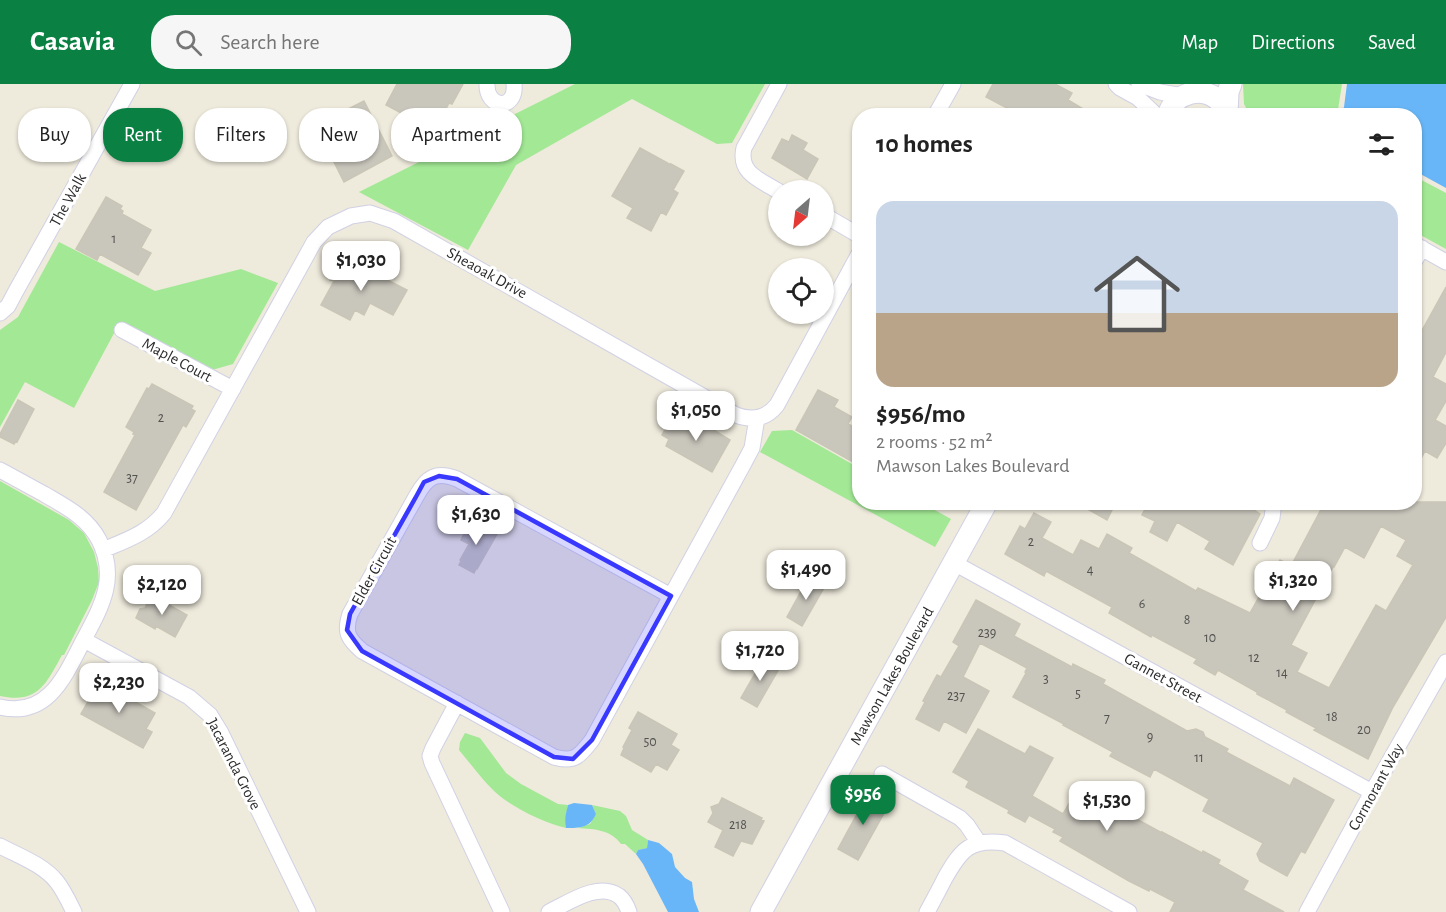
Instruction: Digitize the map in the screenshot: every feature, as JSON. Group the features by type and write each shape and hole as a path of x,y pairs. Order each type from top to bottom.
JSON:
{"street":[{"name":"The Walk","path":"0,313 8,306 132,84"},
{"path":"487,84 488,94 492,100 505,104 510,101 515,90 514,84"},
{"path":"768,184 749,172 742,154 779,84"},
{"path":"940,108 953,84"},
{"path":"1116,84 1149,108"},
{"path":"1139,84 1160,92 1201,92 1213,96 1224,108"},
{"path":"1227,108 1231,84"},
{"path":"1170,108 1177,99 1192,91"},
{"name":"Sheaoak Drive","path":"104,550 140,535 157,522 164,513 314,242 328,227 351,216 370,213 394,221 736,415 757,418"},
{"path":"834,222 852,232"},
{"path":"1422,253 1446,262"},
{"path":"757,418 768,413 777,405 852,267"},
{"name":"Maple Court","path":"122,330 233,388"},
{"name":"Elder Circuit","path":"671,596 448,476 429,478 424,482 350,614 347,630 353,643 362,651 554,757 564,760 573,759 581,754 592,740 743,465 752,448 757,418"},
{"path":"0,470 76,513 88,523 104,550 108,579 99,612 58,687 42,701 30,706 14,709 0,707"},
{"name":"Mawson Lakes Boulevard","path":"761,912 983,510"},
{"path":"1260,543 1272,518 1273,510"},
{"name":"Gannet Street","path":"954,563 1372,792"},
{"name":"Jacaranda Grove","path":"84,640 189,697 210,715 221,733 308,912"},
{"name":"Cormorant Way","path":"1307,912 1446,662"},
{"path":"458,703 430,756 502,912"},
{"path":"882,774 960,818 979,843"},
{"path":"927,912 955,861 964,851 979,843 991,841 1005,843 1129,912"},
{"path":"0,846 56,880 62,889 68,910"},
{"path":"549,912 587,894 603,890 610,891 624,901 629,912"}],"highlighted area":[{"path":"439,476 457,479 671,596 592,740 573,759 554,757 362,651 347,630 350,614 424,482"}],"green space":[{"path":"575,84 765,84 732,143 717,144 632,99 522,162 522,110"},
{"path":"1243,84 1342,84 1338,108 1246,108"},
{"path":"419,162 521,162 516,165 468,250 359,192"},
{"path":"1422,180 1446,193 1446,249 1422,236"},
{"path":"59,242 155,291 241,269 278,283 233,364 212,370 120,322 74,408 25,382 0,427 0,330 18,317"},
{"path":"792,430 852,464 852,502 760,452 772,431"},
{"path":"0,481 69,520 84,533 94,552 99,582 64,655 51,675 32,694 13,698 0,696"},
{"path":"867,510 935,510 951,519 935,547"},
{"path":"465,733 480,738 506,773 521,784 558,804 568,805 566,828 527,813 493,790 459,750"},
{"path":"592,805 620,811 626,816 632,830 648,840 647,848 638,850 636,854 607,833 578,828 590,824 596,814"}],"water":[{"path":"1347,84 1446,84 1446,188 1422,175 1422,108 1344,107"},
{"path":"574,803 592,805 596,814 591,822 584,826 566,828 568,805"},
{"path":"648,840 659,843 672,854 675,867 692,882 694,899 699,912 668,912 636,854 638,850 647,848"}],"building":[{"path":"397,84 463,84 452,104 449,103 446,108 392,108 386,105"},
{"path":"993,84 1055,84 1072,93 1068,100 1082,108 1007,108 986,97"},
{"path":"364,101 368,108 350,108"},
{"path":"379,130 391,157 344,182 334,162 379,162"},
{"path":"792,135 807,143 803,150 818,159 807,179 772,158 782,139 789,142"},
{"path":"640,148 684,171 673,190 678,193 666,215 661,212 651,231 627,218 633,208 612,196"},
{"path":"106,197 122,206 120,209 123,211 122,214 151,230 141,248 151,253 138,275 100,254 97,260 76,249"},
{"path":"345,261 374,277 376,274 407,290 393,315 370,303 364,315 355,310 350,320 321,305 334,281 330,280 339,264 342,266"},
{"path":"1446,287 1446,352 1433,377 1446,384 1446,401 1435,420 1446,426 1446,443 1437,458 1425,451 1422,457 1422,330"},
{"path":"152,384 193,406 191,409 195,411 186,427 183,425 136,510 104,492 135,435 126,427 147,388 149,389"},
{"path":"818,390 838,400 834,407 852,417 848,424 852,426 852,461 796,430"},
{"path":"18,400 34,409 14,444 0,437 0,434"},
{"path":"691,416 730,440 712,472 666,446 669,439 662,435 672,417 686,425"},
{"path":"1422,502 1446,502 1446,617 1393,707 1368,759 1314,730 1316,728 1218,670 1215,675 1194,663 1197,659 1152,635 1151,637 1109,613 1112,607 1046,571 1044,576 1005,554 1020,526 1025,529 1034,513 1051,522 1042,538 1073,555 1081,540 1099,549 1107,534 1132,548 1129,553 1196,591 1198,588 1250,613 1280,560 1291,566 1321,510 1422,510","holes":["1381,526 1406,540 1397,556 1413,565 1386,611 1376,605 1329,688 1297,672 1307,653 1291,645 1345,547 1364,558"]},
{"path":"1089,510 1112,510 1107,520"},
{"path":"1145,510 1254,510 1260,514 1233,565 1205,549 1210,541 1177,522 1167,541 1150,532 1155,521 1142,515"},
{"path":"469,524 478,529 480,524 497,534 474,573 459,565 469,544 461,540"},
{"path":"809,577 825,586 802,626 787,617"},
{"path":"151,595 187,615 175,637 136,618 140,609 145,608"},
{"path":"976,600 1020,624 1014,636 1072,667 1073,664 1105,680 1103,684 1187,731 1196,729 1203,732 1205,737 1228,749 1226,752 1290,786 1294,778 1334,800 1305,853 1301,851 1287,876 1260,861 1257,854 1263,843 1203,811 1209,799 1154,769 1150,777 1110,756 1113,752 1013,697 1027,668 980,643 963,677 989,691 966,733 944,721 939,731 916,719 937,675 941,677 959,646 953,642"},
{"path":"764,658 780,667 757,707 741,698"},
{"path":"97,680 155,713 146,729 152,732 143,748 81,714 90,698 88,698 89,692"},
{"path":"638,712 677,734 671,745 679,750 667,770 656,764 651,772 621,755 632,730 629,728"},
{"path":"978,729 1025,754 1030,746 1053,758 1032,796 1063,814 1074,795 1086,801 1093,799 1106,805 1112,794 1136,807 1131,816 1220,860 1218,864 1248,881 1243,890 1284,912 1170,912 1175,902 1129,881 1060,841 1063,837 1053,832 1055,829 1029,815 1025,822 1008,813 1009,810 966,787 969,781 953,772"},
{"path":"869,792 882,799 881,801 888,806 858,860 838,849"},
{"path":"722,798 764,821 752,844 741,841 733,856 715,847 723,830 708,822 713,813 711,807 719,804"}]}
